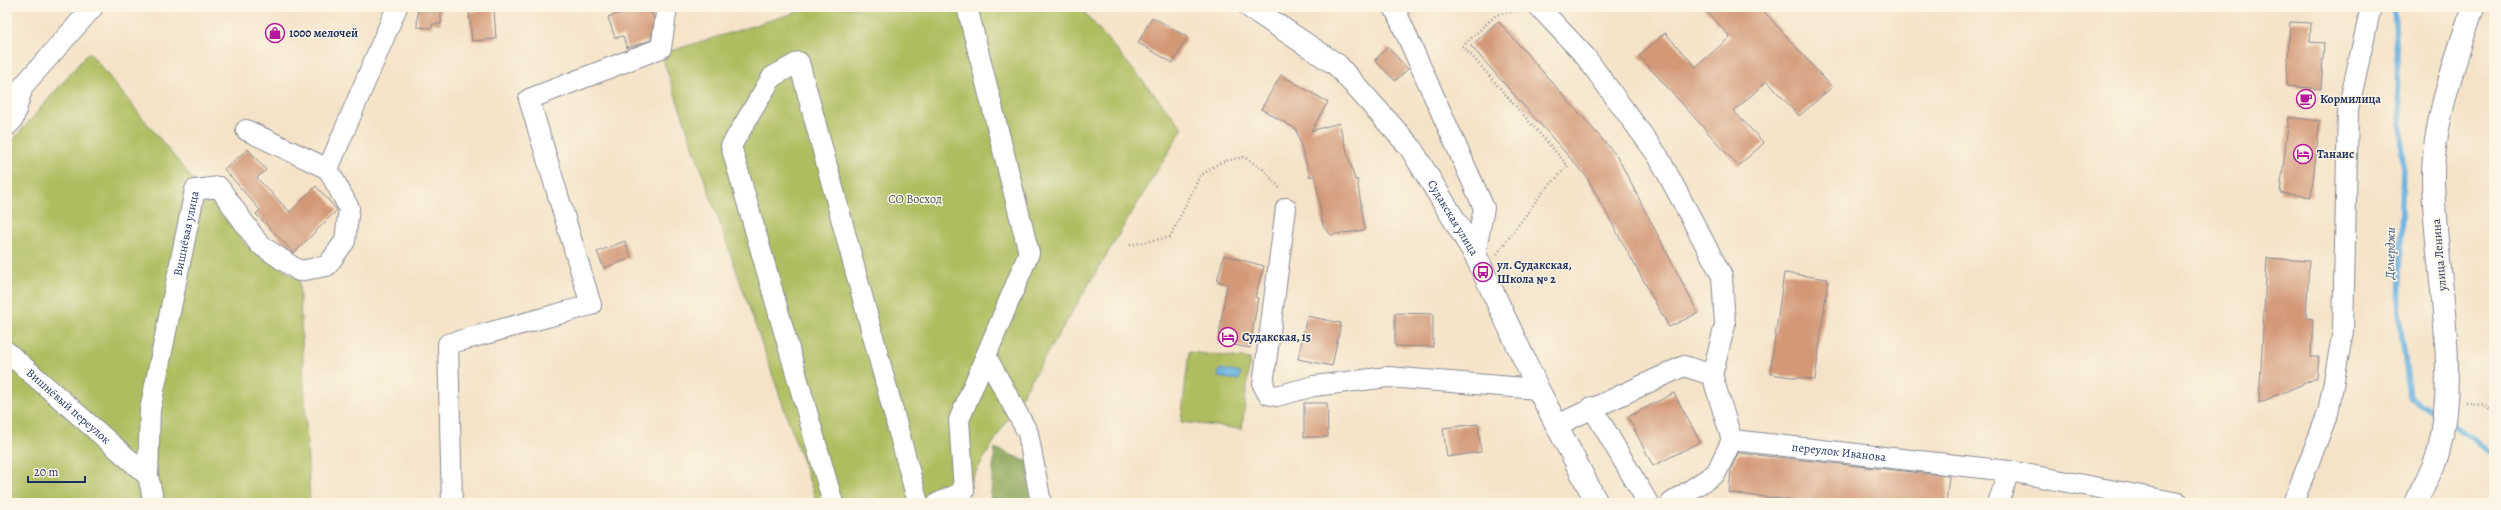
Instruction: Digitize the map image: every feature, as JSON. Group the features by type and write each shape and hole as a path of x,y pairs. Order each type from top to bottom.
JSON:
{"main road":[{"name":"Судакская улица","path":"1250,7 1337,64 1410,146 1479,263 1538,389 1598,503"},
{"name":"улица Ленина","path":"2415,503 2437,455 2447,399 2446,338 2433,179 2437,130 2473,7"}],"street":[{"path":"7,99 22,86 93,7"},
{"path":"246,130 328,169 397,7"},
{"path":"452,503 448,344 591,305 529,99 661,48 667,7"},
{"path":"938,503 964,491 959,420 1029,253 967,7"},
{"path":"1394,7 1484,208 1479,263"},
{"path":"2294,503 2328,413 2343,331 2348,110 2372,7"},
{"path":"1532,8 1585,56 1658,156 1722,276 1725,325 1712,375 1732,440 1716,473 1671,503"},
{"path":"833,503 731,146 772,77 799,62 918,503"},
{"path":"7,126 13,120 22,86"},
{"name":"Вишнёвая улица","path":"154,503 148,476 150,410 195,190 219,187 259,244 299,271 327,266 345,241 349,208 328,169"},
{"path":"1286,208 1264,385 1268,394 1276,396 1314,386 1388,377 1538,389"},
{"name":"Вишнёвый переулок","path":"7,352 148,476"},
{"path":"986,356 1028,433 1041,503"},
{"path":"1557,425 1592,407 1684,366 1712,375"},
{"path":"1592,407 1648,503"},
{"name":"переулок Иванова","path":"1732,440 2009,471 2179,503"},
{"path":"1998,503 2009,471"}],"path":[{"path":"1479,263 1568,166 1463,46 1496,15 1532,8"},
{"path":"1130,245 1170,237 1200,176 1221,162 1244,157 1263,169 1286,195 1286,208"},
{"path":"2447,399 2485,406 2494,414"}],"green space":[{"name":"СО Восход","path":"814,7 1080,7 1183,128 957,503 817,503 661,54"},
{"path":"89,52 247,246 299,280 310,503 7,503 7,147"},
{"path":"1189,352 1250,359 1242,429 1181,422"},
{"path":"995,448 1033,464 1037,503 990,503"}],"water":[{"path":"1220,369 1241,373 1239,380 1218,377"}],"building":[{"path":"418,7 441,7 441,24 432,24 432,28 417,27"},
{"path":"641,7 650,7 654,19 651,40 627,48 623,36 615,38 608,17"},
{"path":"1703,7 1760,7 1832,87 1799,116 1767,81 1734,111 1764,143 1738,166 1639,56 1665,33 1696,67 1730,37"},
{"path":"494,9 496,39 472,41 469,12"},
{"path":"1152,17 1187,37 1173,63 1138,43"},
{"path":"1498,21 1617,156 1698,313 1669,327 1586,176 1471,46"},
{"path":"2290,22 2311,23 2310,42 2324,43 2321,89 2286,86"},
{"path":"1388,47 1408,69 1395,81 1375,60"},
{"path":"1281,75 1328,102 1311,131 1339,123 1355,180 1357,179 1365,230 1331,235 1323,226 1315,175 1310,177 1296,129 1261,109"},
{"path":"2289,117 2320,121 2311,197 2280,193"},
{"path":"248,149 266,170 257,178 290,212 316,186 337,210 294,253 256,214 260,210 224,169"},
{"path":"625,241 631,258 604,268 597,252"},
{"path":"1224,255 1264,266 1255,297 1258,298 1250,348 1218,342 1227,284 1217,281"},
{"path":"2267,258 2309,261 2306,318 2313,319 2311,357 2319,357 2317,378 2259,403"},
{"path":"1784,273 1828,279 1815,380 1770,374"},
{"path":"1395,313 1433,314 1433,347 1395,346"},
{"path":"1307,316 1341,323 1332,366 1298,359"},
{"path":"1674,393 1700,442 1653,466 1628,417"},
{"path":"1304,403 1327,403 1328,437 1304,437"},
{"path":"1478,424 1481,452 1447,457 1443,428"},
{"path":"1738,453 1949,476 1946,503 1818,503 1729,493 1731,469"}],"waterway":[{"name":"Демерджи","path":"2394,7 2403,166 2399,314 2410,397 2439,416"},
{"name":"Демерджи","path":"2448,422 2476,440 2494,456"}],"place":[{"name":"1000 мелочей","path":"275,33"},
{"name":"Кормилица","path":"2306,99"},
{"name":"Танаис","path":"2303,154"},
{"name":"ул. Судакская, Школа № 2","path":"1483,272"},
{"name":"Судакская, 15","path":"1228,337"}]}
